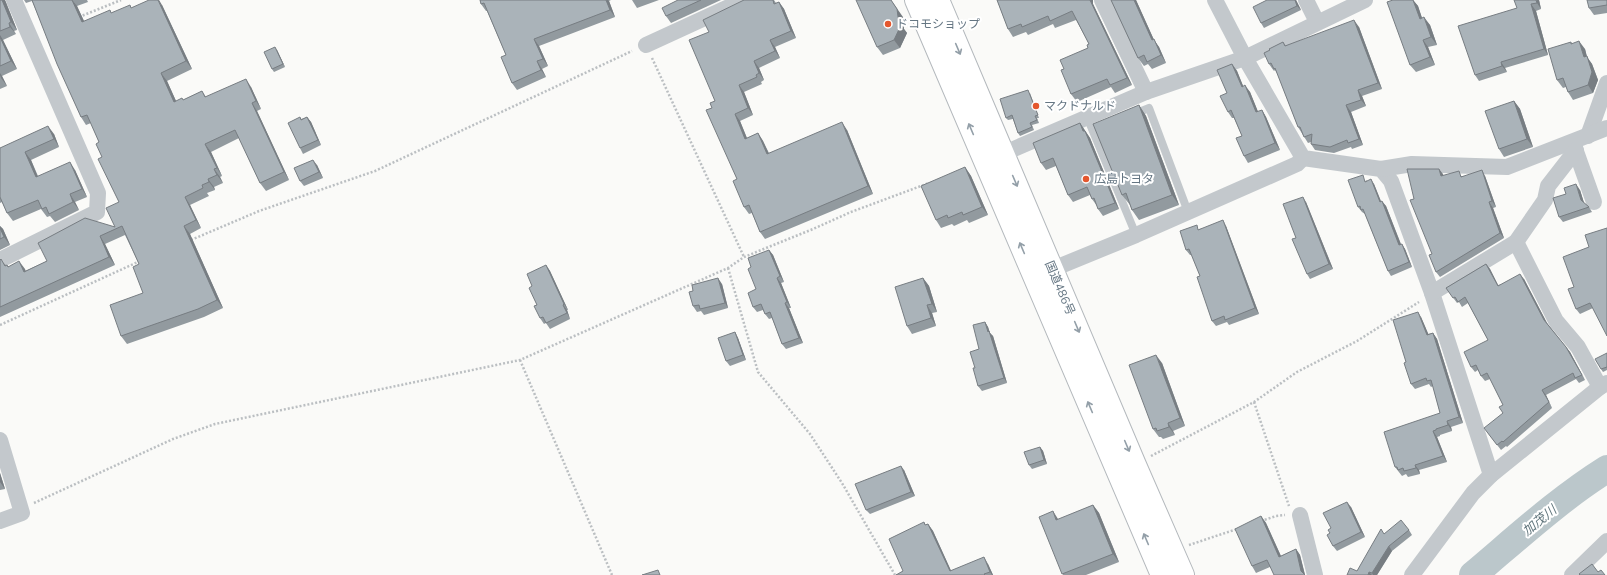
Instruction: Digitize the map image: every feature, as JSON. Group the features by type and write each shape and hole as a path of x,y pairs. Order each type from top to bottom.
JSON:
{"highway":[{"name":"国道486号","path":"916,0 994,158 1043,273 1162,575"},
{"name":"国道486号","path":"938,0 994,158"},
{"name":"国道486号","path":"1043,273 1135,465 1184,575"}],"street":[{"path":"0,260 98,212 98,193 14,0"},
{"path":"646,45 744,0"},
{"path":"1102,0 1146,92"},
{"path":"1215,0 1244,58 1303,158"},
{"path":"1306,0 1317,22"},
{"path":"994,158 1093,126 1146,92 1244,58 1365,0"},
{"path":"1588,136 1607,83"},
{"path":"1303,158 1381,169 1412,164 1507,167 1574,146 1588,136 1607,128"},
{"path":"1574,146 1594,202"},
{"path":"1432,294 1516,242 1545,200 1548,186 1574,146"},
{"path":"1043,273 1136,235 1297,164 1303,158"},
{"path":"1381,169 1391,181 1432,294 1491,475"},
{"path":"1412,575 1473,493 1491,475 1603,385 1578,347 1556,321 1516,242"},
{"path":"0,440 22,513 0,522"},
{"path":"1296,515 1315,575"},
{"path":"1572,575 1607,540"}],"lane":[{"path":"1128,117 1149,108 1188,212"},
{"path":"1093,126 1136,235"}],"path":[{"path":"78,18 121,0"},
{"path":"188,241 259,212 375,171 646,45 744,257"},
{"path":"22,513 31,504 173,439 215,424 520,360 728,268 744,257 851,212 933,181"},
{"path":"0,325 146,259"},
{"path":"728,268 758,372 810,434 842,483 895,575"},
{"path":"1135,465 1254,402 1298,372 1357,341 1432,294"},
{"path":"520,360 612,575"},
{"path":"1254,402 1296,515 1276,516 1254,523"},
{"path":"1173,551 1239,528"}],"building":[{"path":"0,0 2,0 11,22 9,23 10,27 0,31"},
{"path":"32,0 72,0 82,22 110,10 111,13 130,5 131,8 149,0 158,0 186,61 161,73 174,102 182,98 183,100 202,91 205,97 246,79 256,101 252,103 284,172 260,183 235,130 205,144 217,168 214,169 217,175 208,179 209,182 202,185 203,188 185,197 196,220 184,226 217,300 198,309 121,336 110,305 143,293 133,267 139,264 122,226 100,236 109,257 0,307 1,259 5,266 7,265 8,267 19,261 24,272 47,261 38,243 85,218 115,227 106,208 119,202 98,159 102,157 96,144 99,142 87,115 81,117 57,64"},
{"path":"480,0 606,0 610,10 534,39 543,59 537,61 541,70 512,83 501,57 506,55 484,3 481,4"},
{"path":"678,0 701,0 666,16 662,8"},
{"path":"744,0 773,0 774,4 779,2 791,31 770,40 775,51 754,61 759,73 756,75 757,77 739,85 748,108 735,114 745,139 758,133 767,154 842,122 868,186 760,232 749,205 744,207 733,181 737,179 706,110 712,108 710,103 715,101 689,40 709,32 703,20"},
{"path":"856,0 891,0 897,9 899,24 901,25 894,40 877,47"},
{"path":"997,0 1090,0 1127,78 1110,85 1107,79 1071,94 1061,70 1064,69 1060,60 1088,48 1087,45 1089,44 1072,11 1050,21 1048,16 1022,27 1021,24 1008,29"},
{"path":"1111,0 1134,0 1152,40 1154,39 1161,55 1147,62 1144,55 1138,58"},
{"path":"1267,0 1295,0 1297,6 1261,23 1253,7"},
{"path":"1393,0 1413,0 1420,19 1424,17 1431,37 1423,40 1430,57 1410,65 1387,2"},
{"path":"1514,0 1536,0 1537,3 1531,4 1544,49 1501,62 1502,66 1475,75 1458,26 1517,8"},
{"path":"1587,0 1607,0 1607,5 1589,8"},
{"path":"1354,20 1378,83 1358,90 1361,100 1346,105 1359,139 1348,143 1347,140 1330,147 1311,144 1312,134 1304,137 1300,127 1298,127 1275,68 1274,69 1271,63 1269,64 1264,53 1283,42 1285,46"},
{"path":"0,37 11,61 0,66"},
{"path":"1579,41 1584,57 1587,56 1592,72 1588,85 1568,92 1563,78 1557,80 1548,49"},
{"path":"275,47 283,64 272,69 264,52"},
{"path":"1232,64 1242,87 1245,85 1256,112 1262,110 1275,143 1244,156 1236,138 1242,136 1231,110 1228,112 1220,96 1227,93 1217,70"},
{"path":"1028,90 1038,115 1035,116 1037,120 1030,123 1032,127 1018,133 1012,115 1006,118 1000,99"},
{"path":"1514,101 1527,139 1499,149 1485,111"},
{"path":"1139,105 1172,195 1132,210 1126,193 1122,195 1093,124"},
{"path":"300,117 301,120 307,117 318,140 300,148 288,123"},
{"path":"1080,123 1083,131 1085,131 1115,203 1098,209 1094,198 1092,199 1087,187 1068,195 1053,158 1041,163 1033,143"},
{"path":"48,126 54,139 25,152 36,177 70,162 82,189 70,194 73,202 49,214 46,207 42,209 38,200 7,213 0,197 0,148"},
{"path":"313,160 319,172 300,181 294,168"},
{"path":"965,167 982,207 963,215 962,212 948,218 947,215 936,220 921,186"},
{"path":"1407,169 1439,169 1441,176 1459,171 1461,177 1482,170 1492,201 1489,202 1500,233 1436,272 1429,255 1432,254 1410,200 1414,199"},
{"path":"1363,175 1365,182 1371,179 1380,202 1382,201 1399,245 1402,244 1409,262 1388,271 1363,209 1361,210 1360,206 1358,207 1348,180"},
{"path":"1576,184 1581,200 1589,207 1559,217 1553,198 1566,194 1564,188"},
{"path":"1303,197 1329,264 1307,274 1292,239 1296,238 1283,204"},
{"path":"1223,220 1255,308 1225,320 1224,316 1212,321 1197,277 1200,276 1189,249 1186,250 1180,231 1197,225 1198,230"},
{"path":"0,228 4,237 0,239"},
{"path":"1607,228 1607,336 1590,303 1576,309 1568,289 1574,287 1563,257 1589,247 1585,235"},
{"path":"769,250 780,276 777,278 799,338 782,344 770,312 765,314 761,304 753,307 748,293 756,289 748,269 751,267 748,258"},
{"path":"1486,264 1498,286 1520,274 1544,320 1566,347 1582,375 1575,378 1573,373 1542,390 1549,402 1503,442 1502,441 1497,445 1484,428 1503,413 1499,407 1503,405 1487,373 1481,376 1476,365 1471,367 1464,352 1488,340 1465,297 1458,302 1446,288"},
{"path":"546,265 567,313 546,323 543,317 540,318 534,306 537,305 529,288 532,286 527,274"},
{"path":"718,278 725,303 700,309 699,305 693,306 689,292 693,291 692,285"},
{"path":"923,278 932,304 927,305 931,318 907,326 895,287"},
{"path":"1418,312 1427,335 1433,333 1459,417 1447,421 1448,425 1433,431 1443,456 1415,465 1416,468 1404,471 1403,468 1398,470 1397,467 1395,467 1384,432 1440,413 1431,380 1427,381 1426,378 1411,384 1393,320"},
{"path":"985,322 1004,378 978,386 973,368 975,368 970,352 979,349 973,325"},
{"path":"735,332 743,355 726,361 718,338"},
{"path":"1607,353 1607,367 1601,369 1595,359"},
{"path":"1156,355 1180,418 1168,423 1169,427 1157,431 1156,428 1153,429 1129,365"},
{"path":"1040,447 1044,460 1029,465 1024,452"},
{"path":"901,466 911,492 866,510 855,484"},
{"path":"1347,502 1361,532 1333,546 1327,535 1330,533 1328,530 1331,528 1323,513"},
{"path":"1093,505 1113,554 1062,574 1039,517 1053,511 1056,520"},
{"path":"1261,516 1279,557 1296,549 1301,571 1305,575 1274,575 1267,560 1252,566 1235,529"},
{"path":"1401,520 1409,530 1389,546 1372,573 1369,572 1368,575 1347,575 1350,568 1357,571 1381,529 1384,534"},
{"path":"924,522 925,525 928,524 950,571 984,557 990,572 984,574 985,575 896,575 903,571 889,539"},
{"path":"1592,564 1598,572 1601,570 1605,575 1579,574"},
{"path":"658,570 660,575 642,575"}],"waterway":[{"name":"加茂川","path":"1473,575 1555,506 1607,469"}],"place":[{"name":"ドコモショップ","path":"888,24"},
{"name":"マクドナルド","path":"1036,106"},
{"name":"広島トヨタ","path":"1086,179"}]}
